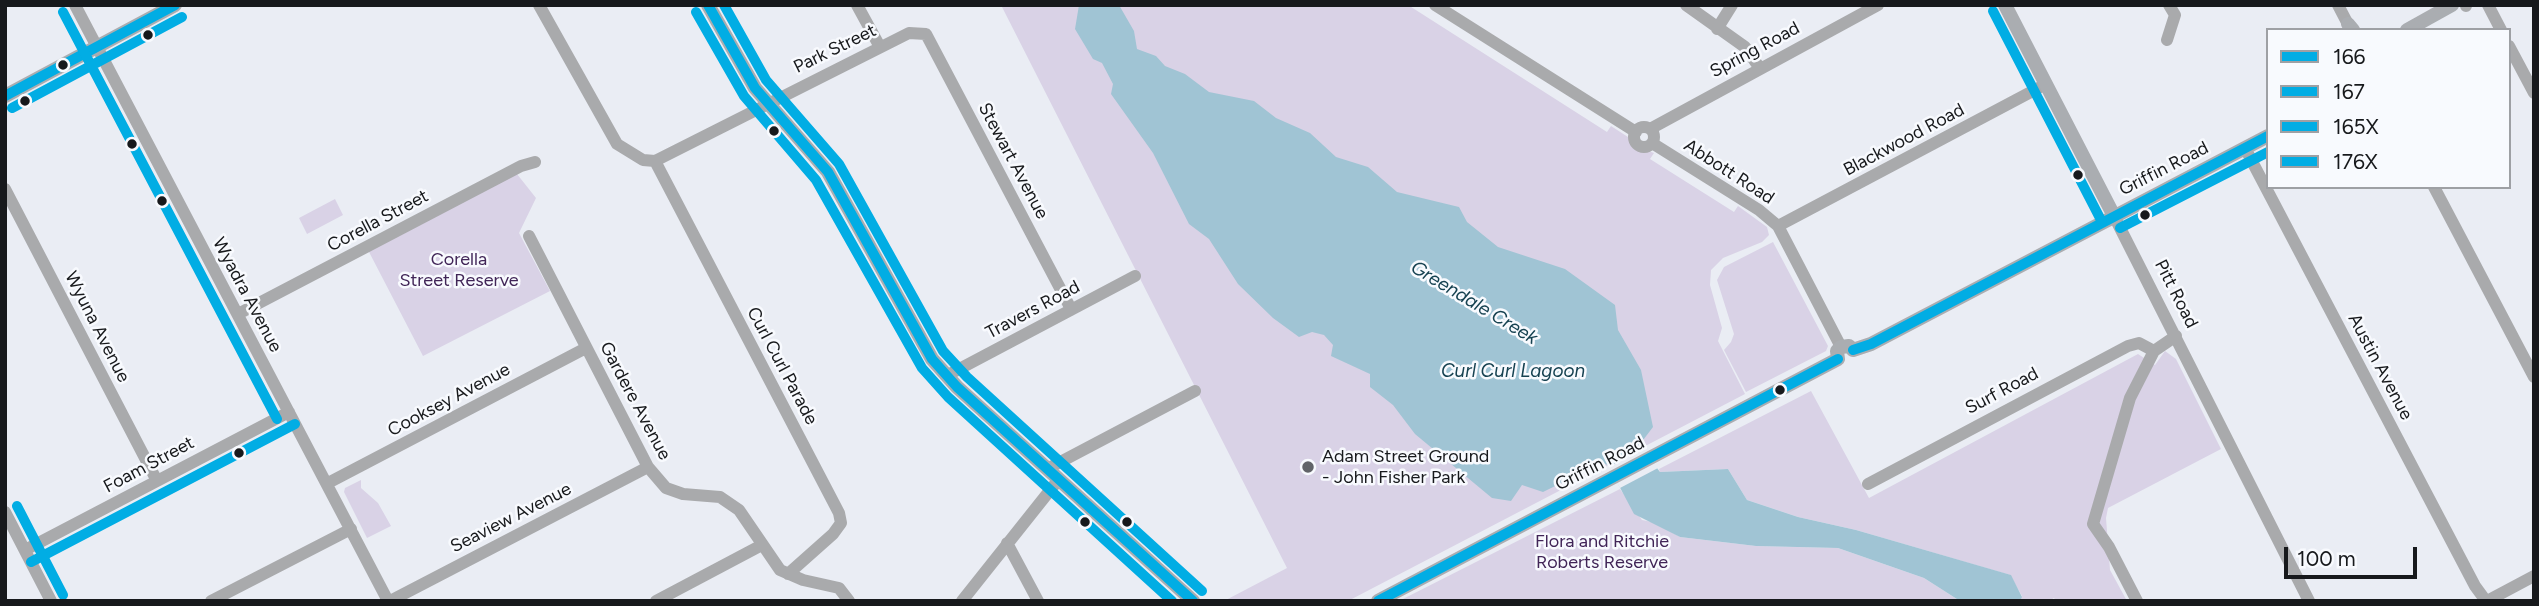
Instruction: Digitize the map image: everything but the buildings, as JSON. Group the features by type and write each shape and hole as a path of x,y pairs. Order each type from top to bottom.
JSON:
{"main road":[{"path":"5,96 175,5"},
{"path":"708,5 744,71 767,103 828,172 919,340 946,376 1193,601"},
{"name":"Pitt Road","path":"2005,5 2114,216"},
{"path":"2411,28 2452,5"},
{"path":"2426,28 2466,5"},
{"name":"Griffin Road","path":"1378,601 1652,458 1844,352 1871,344 2266,137"}],"street":[{"name":"Wyadra Avenue","path":"75,5 389,601"},
{"path":"539,5 617,144 636,158 655,160"},
{"path":"857,5 880,47"},
{"name":"Abbott Road","path":"1435,5 1636,132 1634,138 1640,146 1652,143 1759,210 1777,226 1844,352"},
{"path":"1686,5 1745,47 1759,67"},
{"path":"1717,29 1732,5"},
{"name":"Spring Road","path":"1650,128 1878,5"},
{"path":"2167,40 2175,15 2169,5"},
{"path":"2338,5 2350,28"},
{"path":"2488,5 2500,28"},
{"name":"Park Street","path":"655,160 880,47 909,33 921,31"},
{"name":"Stewart Avenue","path":"921,31 930,39 1071,309"},
{"path":"2511,50 2534,93"},
{"name":"Blackwood Road","path":"1777,226 2046,84"},
{"path":"1636,132 1640,128 1650,128 1654,137 1652,143"},
{"name":"Austin Avenue","path":"2245,148 2266,188"},
{"name":"Curl Curl Parade","path":"655,160 839,513 841,523 833,534 788,574"},
{"name":"Corella Street","path":"238,314 510,172 535,162"},
{"name":"Wyuna Avenue","path":"5,189 157,481"},
{"name":"Austin Avenue","path":"2267,189 2475,586 2486,601"},
{"path":"2435,189 2531,363 2534,377"},
{"name":"Pitt Road","path":"2114,216 2309,601"},
{"name":"Gardere Avenue","path":"529,236 648,467 666,488 683,494 720,497 739,510 760,545 780,570 839,588 849,601"},
{"name":"Travers Road","path":"946,376 1135,276"},
{"path":"2137,601 2109,547 2092,524 2124,410 2154,351 2176,336"},
{"name":"Surf Road","path":"1868,484 2110,354 2135,343 2154,351"},
{"name":"Cooksey Avenue","path":"328,483 586,348"},
{"path":"1047,469 1195,391"},
{"name":"Foam Street","path":"25,550 289,412"},
{"name":"Seaview Avenue","path":"389,601 648,467"},
{"path":"962,601 1059,480"},
{"path":"5,512 51,601"},
{"path":"211,601 351,529"},
{"path":"1007,543 1038,601"},
{"path":"656,601 760,545"},
{"path":"2486,601 2534,576"}],"green space":[{"path":"1001,5 1408,5 1607,132 1611,126 1628,137 1634,146 1654,153 1650,159 1734,212 1738,206 1767,227 1769,235 1762,242 1723,258 1711,270 1710,285 1722,328 1718,341 1745,394 1348,601 1224,601 1287,568"},
{"name":"Corella Street Reserve","path":"517,174 536,198 519,233 550,291 423,356 368,250"},
{"path":"335,199 343,215 307,234 299,218"},
{"path":"1773,242 1828,346 1826,351 1746,392 1724,350 1734,334 1717,280 1724,267"},
{"path":"2165,351 2176,359 2221,449 2108,508 2106,518 2110,570 2127,601 2060,601 2053,598 2052,601 2020,601 2022,596 2010,575 1856,530 1798,517 1747,500 1728,469 1660,472 1659,469 1811,391 1869,498 2138,354 2155,365"},
{"path":"361,480 361,488 378,503 391,526 367,538 344,492 345,488"},
{"name":"Flora and Ritchie Roberts Reserve","path":"1620,489 1642,520 1657,523 1680,537 1756,546 1838,548 1924,578 1960,601 1399,601"}],"water":[{"name":"Curl Curl Lagoon","path":"1079,5 1119,5 1134,31 1137,49 1156,56 1165,66 1185,74 1209,92 1254,101 1276,118 1310,133 1336,157 1368,167 1397,192 1459,207 1467,222 1498,247 1565,269 1615,305 1618,330 1641,370 1653,427 1637,448 1642,448 1660,472 1728,469 1747,500 1798,517 1856,530 2011,575 2022,597 2020,601 1960,601 1924,578 1838,548 1756,546 1680,537 1634,514 1608,465 1602,463 1543,492 1522,485 1511,501 1492,498 1415,434 1393,405 1370,387 1370,374 1331,356 1333,345 1324,335 1312,332 1299,337 1273,318 1238,284 1209,239 1189,224 1153,153 1111,94 1113,84 1102,63 1093,59 1075,29"}],"pier":[{"path":"1646,447 1658,468 1620,488 1608,467"}],"transit line":[{"name":"166","path":"5,96 175,5"},
{"name":"166","path":"708,5 755,88 828,172 932,359 957,387 1193,601"},
{"name":"165X","path":"724,5 766,80 839,164 943,351 967,377 1202,591"},
{"name":"176X","path":"1993,11 2102,222"},
{"name":"167","path":"63,12 277,419"},
{"name":"167","path":"696,12 744,96 816,180 922,368 948,397 1172,601"},
{"name":"167","path":"12,108 182,17"},
{"name":"166","path":"1853,350 1871,344 2266,137"},
{"name":"176X","path":"2120,228 2266,153"},
{"name":"166","path":"1378,601 1838,359"},
{"name":"167","path":"31,562 295,424"},
{"name":"165X","path":"17,506 63,595"}],"place":[{"name":"Adam Street Ground - John Fisher Park","path":"1308,467"}],"water label":[{"name":"Greendale Creek","path":"1474,303"}]}
